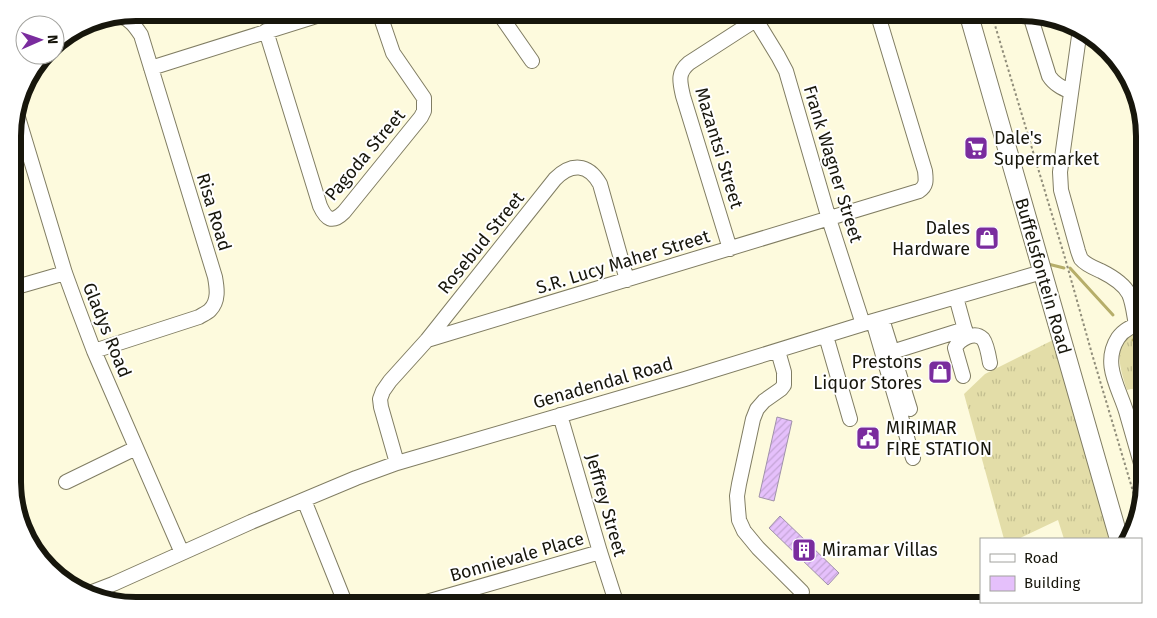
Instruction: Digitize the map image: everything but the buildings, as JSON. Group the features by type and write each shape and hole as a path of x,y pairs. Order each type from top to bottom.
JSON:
{"main road":[{"name":"Buffelsfontein Road","path":"971,21 1119,538"}],"street":[{"name":"Risa Road","path":"94,351 199,317 210,310 215,302 217,290 215,277 141,35 131,21"},
{"path":"151,68 299,21"},
{"name":"Pagoda Street","path":"266,31 320,206 324,214 328,218 333,219 338,218 344,212 424,111 424,98 392,53 381,21"},
{"path":"504,21 532,61"},
{"name":"Mazantsi Street","path":"730,249 683,96 680,79 684,67 689,63 754,21"},
{"name":"Frank Wagner Street","path":"757,21 786,71 829,218 873,322"},
{"path":"829,218 919,191 926,184 925,171 880,21"},
{"path":"1032,22 1048,76 1052,82 1071,92"},
{"path":"1079,37 1060,181 1061,190 1081,259 1124,287 1136,313"},
{"name":"Gladys Road","path":"21,128 65,273 94,351 182,553"},
{"name":"Rosebud Street","path":"397,463 381,407 380,400 383,391 427,340 562,172 569,169 583,168 591,171 600,184 627,280"},
{"name":"S.R. Lucy Maher Street","path":"427,340 829,218"},
{"name":"Genadendal Road","path":"98,590 304,500 397,463 1042,272"},
{"path":"21,286 65,273"},
{"path":"956,297 966,333 955,348 963,376"},
{"path":"873,322 892,352 910,410"},
{"path":"873,322 913,458"},
{"path":"1136,325 1128,328 1121,334 1114,344 1111,356 1111,367 1136,447"},
{"path":"892,352 966,333 984,340 990,363"},
{"path":"826,336 850,419"},
{"path":"778,351 784,372 784,385 764,401 757,409 753,419 737,496 739,520 744,531 758,548 802,592"},
{"name":"Jeffrey Street","path":"560,415 614,597"},
{"path":"66,482 136,448"},
{"path":"304,500 342,597"},
{"name":"Bonnievale Place","path":"444,597 600,552"}],"path":[{"path":"994,21 1135,498"}],"green space":[{"path":"1136,334 1136,389 1127,390 1120,362 1120,354 1126,340"},
{"path":"1053,340 1110,538 1064,538 1058,520 1020,538 1004,538 964,394 985,374"}],"waterway":[{"path":"1048,264 1064,268"},
{"path":"1070,268 1113,315"}],"place":[{"name":"Dale's Supermarket","path":"976,148"},
{"name":"Dales Hardware","path":"987,238"},
{"name":"Prestons Liquor Stores","path":"940,372"},
{"name":"MIRIMAR FIRE STATION","path":"868,438"},
{"name":"Miramar Villas","path":"804,550"}]}
